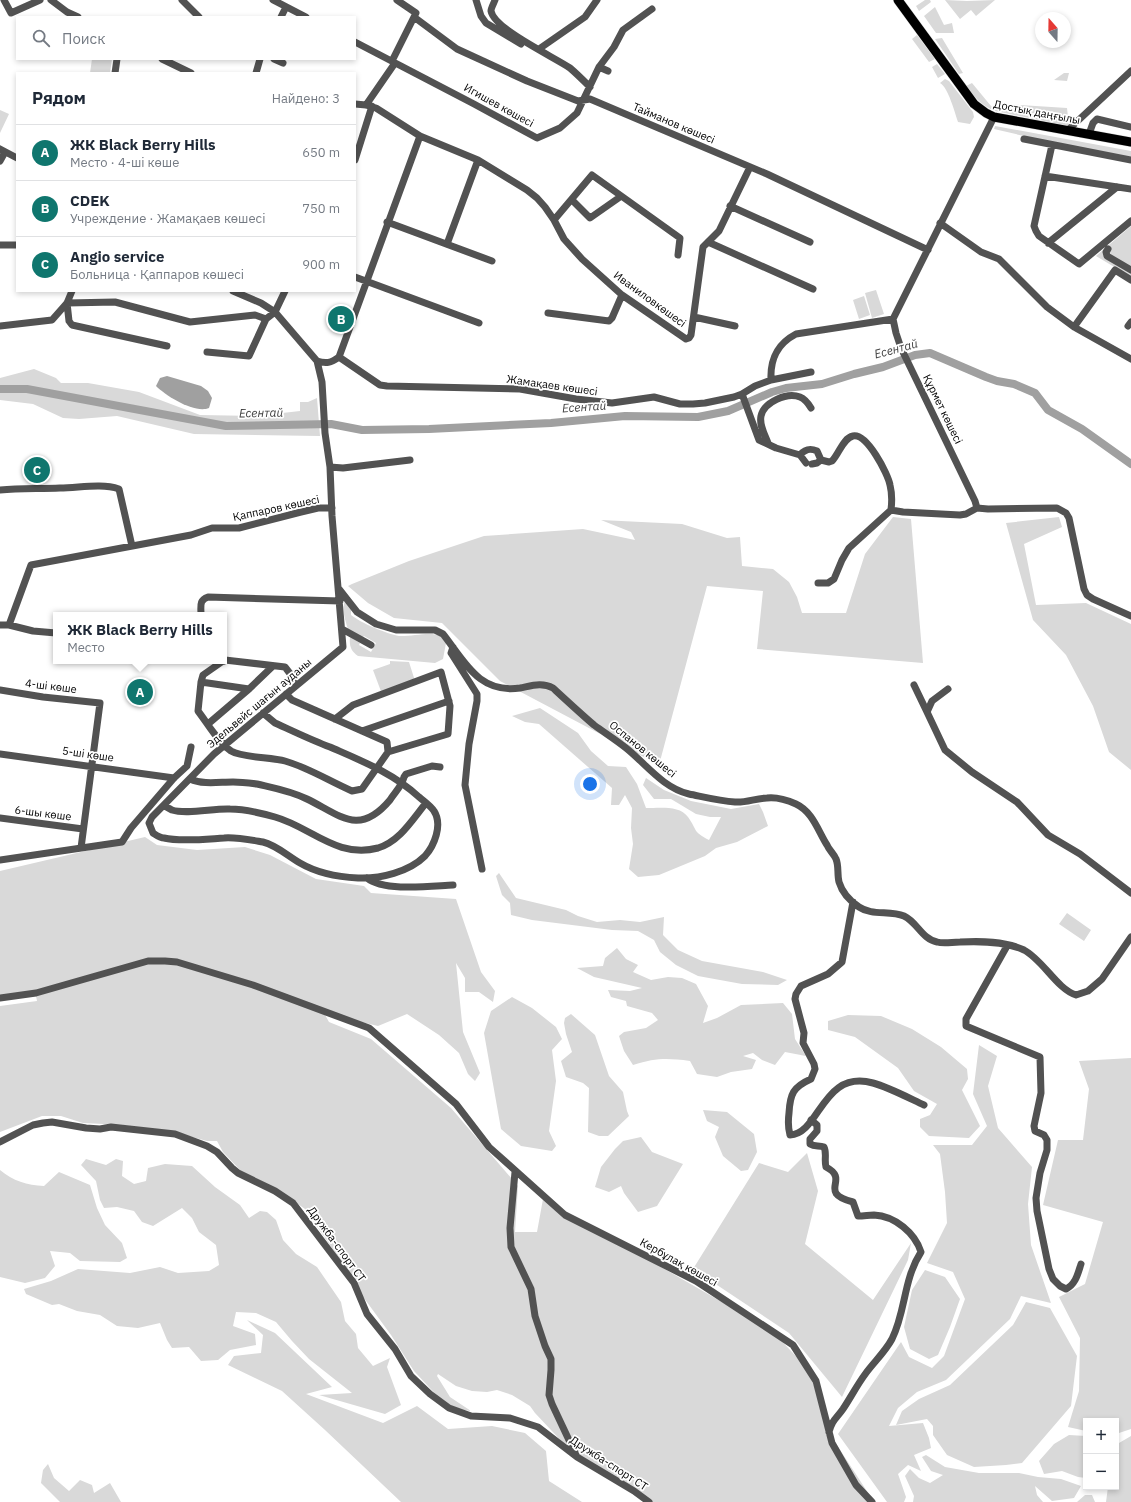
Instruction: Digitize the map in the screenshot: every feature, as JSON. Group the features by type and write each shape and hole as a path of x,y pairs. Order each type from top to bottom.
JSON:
{"main road":[{"name":"Достық даңғылы","path":"898,0 974,104 986,113 994,117 1131,142"}],"street":[{"path":"4,0 11,13 40,0"},
{"path":"51,0 67,12 76,16"},
{"path":"182,0 198,16"},
{"path":"273,0 304,16"},
{"name":"Тайманов көшесі","path":"396,0 416,13 414,17 457,49 527,81 578,100 590,99 767,174 928,250"},
{"path":"476,0 481,16 490,26 522,44 526,42"},
{"path":"495,0 491,12 495,19 507,30 570,68 590,87"},
{"path":"539,49 585,18 597,0"},
{"path":"282,16 286,7"},
{"name":"Игишев көшесі","path":"356,43 537,138 560,128 577,113 599,67 614,47 623,30 652,9"},
{"path":"356,156 369,106 394,62 414,17"},
{"path":"115,72 117,60"},
{"path":"164,60 189,72"},
{"path":"256,71 260,60"},
{"path":"276,60 283,63"},
{"path":"599,67 608,71"},
{"path":"1068,130 1131,71"},
{"name":"Иваниловкөшесі","path":"356,104 369,106 420,136 478,160 537,198 554,220 564,239 582,259 622,295 686,338 689,338 691,334 703,247 719,231 750,168"},
{"path":"771,380 771,370 776,350 783,342 796,334 893,319 994,117"},
{"path":"1089,134 1094,121 1097,119 1131,127"},
{"path":"316,361 325,364 332,362 339,357 367,282 387,222 420,136"},
{"path":"1024,140 1131,160"},
{"path":"1052,145 1034,226 1039,236 1079,264 1131,221"},
{"path":"0,161 2,150 16,157"},
{"path":"447,244 478,160"},
{"path":"554,220 592,175 680,238 678,255"},
{"path":"1045,176 1131,189"},
{"path":"1048,243 1117,187"},
{"path":"572,200 590,218 620,196"},
{"path":"730,206 810,242"},
{"path":"387,222 492,261"},
{"path":"940,223 981,252 999,259 1047,307 1074,327 1131,359"},
{"path":"708,242 813,289"},
{"path":"0,245 16,245"},
{"path":"1108,249 1106,252 1107,256 1131,270"},
{"path":"1074,327 1115,270 1131,280"},
{"path":"356,277 479,323"},
{"path":"72,292 68,303 70,321 72,325 167,346"},
{"path":"201,612 201,601 208,597 340,601 322,382 316,361 275,312 261,303 235,292"},
{"path":"207,352 249,356 266,319 275,312 285,292"},
{"path":"548,313 609,321 612,318 622,295"},
{"path":"0,326 52,320 68,303 114,302 190,322 255,315 266,319"},
{"path":"694,317 735,326"},
{"name":"Құрмет көшесі","path":"893,319 903,352 977,508"},
{"name":"Жамақаев көшесі","path":"339,357 380,384 387,386 520,389 576,399 612,403 654,397 680,404 693,404 721,400 742,394 755,386 771,380 811,372"},
{"path":"742,394 759,440 776,448 800,455 809,463 817,463 821,460 829,462 832,461 849,438 857,435 864,439 872,449 890,483 892,504 891,510 849,548 834,580 828,583 818,583"},
{"path":"768,443 760,422 760,417 764,408 768,404 780,399 794,396 805,400 811,408"},
{"path":"800,455 807,450 812,449 817,451 821,460"},
{"path":"330,467 343,468 410,460"},
{"path":"1,491 107,487 119,489 132,546"},
{"name":"Қаппаров көшесі","path":"9,624 31,565 191,534 212,528 239,528 318,508 332,508"},
{"path":"891,510 960,515 966,514 977,508 1057,508 1062,510 1069,518 1084,589 1087,595 1131,616"},
{"name":"Оспанов көшесі","path":"339,589 357,612 376,624 396,630 435,630 442,634 478,678 491,686 507,690 545,684 552,688 594,724 627,748 661,779 675,789 688,794 734,802 745,802 766,798 779,799 796,804 812,818 827,846 836,858 839,881 844,892 853,902 860,908 906,917 917,926 927,939 937,942 999,943 1024,950 1033,956 1066,989 1076,995 1088,991 1102,979 1131,937"},
{"name":"Эдельвейс шағын ауданы","path":"340,601 343,647 224,746 159,812 152,817 149,824 153,833 163,838 226,838 262,842 270,844 301,864 314,869 338,876 367,878"},
{"path":"0,625 9,624 33,631 53,633"},
{"path":"342,629 371,645"},
{"path":"453,647 451,653 477,694 478,701 469,744 465,785 482,869"},
{"path":"227,660 286,667 298,684"},
{"path":"220,664 203,675 198,711 224,746 236,753 284,761 304,768 352,791 362,789 388,752 448,734 450,706 440,672 353,705 335,719"},
{"path":"208,724 273,666"},
{"path":"201,682 249,689"},
{"path":"914,685 945,750 972,772 1017,802 1048,835 1080,854 1131,893"},
{"path":"927,712 932,702 948,689"},
{"name":"4-ші көше","path":"0,690 43,697 100,703 92,766"},
{"path":"286,694 292,700 400,748"},
{"path":"362,731 449,701"},
{"path":"263,713 275,723 377,768 403,783 434,811 437,826 436,836 429,851 419,862 381,877 367,878"},
{"path":"387,742 388,752"},
{"path":"0,860 122,842 131,828 174,778 187,766 191,747"},
{"name":"5-ші көше","path":"0,754 174,778"},
{"path":"81,848 92,766"},
{"path":"190,779 201,782 234,782 272,788 307,799 343,818 361,820 377,814 403,783 406,774 432,766 440,767"},
{"path":"164,806 172,810 183,811 232,809 253,812 292,822 326,842 356,850 377,848 392,842 400,835 426,803"},
{"name":"6-шы көше","path":"0,818 83,829"},
{"path":"367,878 372,882 395,886 415,887 453,885"},
{"path":"853,902 842,962 828,974 801,986 796,994 795,999 804,1033 803,1043 816,1069 811,1079 799,1085 790,1098 788,1129 790,1135 797,1135 805,1129 835,1090 853,1081 873,1083 924,1105"},
{"path":"1007,946 966,1019 966,1026 1040,1057 1041,1093 1034,1126 1035,1131 1044,1135 1047,1140 1047,1150 1040,1173 1036,1198 1037,1211 1049,1269 1053,1278 1060,1286 1066,1289 1071,1286 1081,1264"},
{"name":"Кербұлақ көшесі","path":"0,998 49,990 148,961 165,960 177,962 253,985 369,1028 456,1104 489,1147 515,1172 566,1215 696,1281 793,1345 816,1381 832,1443 856,1485 872,1502"},
{"path":"811,1120 816,1125 817,1131 810,1139 810,1144 824,1147 826,1151 824,1161 826,1167 832,1170 835,1174 835,1194 842,1199 853,1202 858,1216 874,1215 886,1217 902,1226 913,1236 921,1252 909,1276 904,1294 899,1324 891,1341 866,1372 842,1410 832,1422 829,1433"},
{"name":"Дружба-спорт СТ","path":"0,1142 33,1125 52,1122 86,1128 100,1129 111,1127 175,1134 207,1146 217,1152 232,1168 275,1191 293,1203 354,1283 367,1314 395,1349 411,1376 430,1394 449,1408 466,1415 510,1418 538,1427 577,1457 634,1491 648,1502"},
{"path":"515,1172 510,1228 511,1247 530,1289 536,1316 545,1346 551,1359 549,1395 577,1457"}],"shaded area":[{"path":"925,0 930,0 931,2 919,11 916,6"},
{"path":"945,0 995,0 976,16 971,10 960,19"},
{"path":"935,7 944,25 952,23 954,33 936,33 924,16"},
{"path":"917,35 935,59 929,62 912,39"},
{"path":"942,38 963,73 959,74 935,39"},
{"path":"92,60 112,60 110,72 90,72"},
{"path":"937,64 945,74 938,78 932,67"},
{"path":"1064,73 1069,73 1067,81 1054,80"},
{"path":"945,79 949,81 973,112 974,117 970,124 958,122 946,90 940,83"},
{"path":"972,83 991,106 999,108 1004,104 1067,108 1069,126 990,109 982,104 966,86"},
{"path":"0,110 9,114 0,133"},
{"path":"995,126 1131,151 1131,158 1054,143 994,129"},
{"path":"1131,226 1131,277 1096,256"},
{"path":"876,290 884,314 872,318 865,293"},
{"path":"864,296 870,315 859,319 853,300"},
{"path":"34,369 56,378 61,383 88,383 139,392 200,415 256,416 300,411 300,402 308,402 317,398 320,436 194,434 117,416 79,419 63,418 33,404 0,400 0,378"},
{"path":"167,376 201,386 208,391 212,398 209,408 196,408 181,403 156,386 160,378"},
{"path":"893,517 911,519 923,663 757,649 763,591 707,586 659,765 500,681 442,623 394,618 368,603 348,586 409,561 484,536 583,529 635,540 631,532 601,520 682,524 727,538 740,537 742,566 773,569 789,582 797,597 802,613 846,613 865,554"},
{"path":"1059,517 1062,527 1024,544 1036,605 1086,603 1131,624 1131,770 1109,752 1093,706 1066,655 1033,620 1006,523"},
{"path":"345,601 351,609 351,615 367,625 381,631 399,636 431,634 442,637 446,643 443,659 435,663 358,656 351,648 350,637 360,643 359,645 371,652 376,643 364,636 362,638 348,630 344,612"},
{"path":"390,661 409,662 415,681 382,694 373,670 390,664"},
{"path":"540,708 578,733 591,751 608,766 626,767 637,784 646,808 669,808 684,813 696,830 709,840 721,817 710,817 696,814 671,799 654,799 643,785 646,778 664,790 691,801 731,809 759,804 768,826 737,842 716,848 705,856 659,875 638,877 629,869 633,844 631,828 632,808 625,795 619,805 611,805 612,788 539,724 525,722 512,716"},
{"path":"145,837 157,845 197,850 245,847 270,855 316,879 364,886 371,893 456,899 481,972 495,991 493,1002 479,992 465,992 465,978 456,963 463,1032 480,1073 475,1081 468,1074 459,1053 439,1035 407,1014 378,1026 324,1013 329,1022 371,1039 451,1108 518,1186 515,1232 537,1232 543,1199 775,1334 809,1370 829,1433 874,1502 644,1502 566,1446 530,1406 512,1395 497,1390 487,1392 472,1391 456,1386 438,1374 437,1376 450,1397 471,1411 457,1409 441,1400 414,1371 305,1209 277,1189 240,1170 223,1152 217,1141 207,1141 185,1135 124,1125 83,1123 61,1116 42,1116 0,1132 0,1006 37,1001 35,991 0,996 0,871"},
{"path":"499,873 516,898 566,910 578,916 597,922 620,920 640,922 664,917 663,935 678,950 702,961 763,972 787,980 778,985 742,984 698,976 676,965 660,952 654,940 638,931 612,930 532,920 511,915 510,903 502,895 496,876"},
{"path":"1067,913 1091,930 1084,941 1059,924"},
{"path":"617,948 626,959 638,965 633,972 651,980 668,977 682,978 696,984 708,1006 703,1023 717,1018 741,1005 783,1003 792,1014 795,1039 806,1056 785,1052 775,1065 762,1060 753,1053 743,1056 756,1060 752,1069 731,1072 717,1077 697,1074 690,1061 661,1059 633,1065 624,1051 619,1036 624,1032 646,1028 658,1020 652,1013 627,1006 626,1001 611,997 608,990 630,991 642,988 594,977 577,968 603,966 605,958"},
{"path":"512,997 532,1008 556,1027 562,1039 552,1050 556,1081 549,1131 556,1146 552,1151 521,1146 501,1129 484,1033 491,1011"},
{"path":"571,1014 595,1035 609,1076 623,1092 629,1116 608,1136 599,1136 588,1132 589,1088 583,1083 566,1077 561,1061 572,1052 564,1023 565,1018"},
{"path":"848,1015 881,1016 912,1029 941,1047 967,1069 968,1079 962,1090 980,1126 969,1138 929,1136 920,1127 920,1119 930,1115 937,1104 914,1091 898,1068 855,1037 828,1030 828,1021"},
{"path":"979,1045 997,1056 988,1086 998,1128 1032,1167 1028,1204 1031,1245 1051,1303 1021,1296 1010,1319 946,1380 917,1392 898,1408 889,1426 923,1423 931,1448 914,1455 921,1471 908,1465 898,1474 906,1497 904,1502 887,1502 838,1434 901,1342 909,1357 932,1368 944,1356 965,1299 953,1272 927,1263 947,1223 940,1154 933,1145 972,1145 987,1126 973,1094"},
{"path":"1131,1058 1131,1429 1119,1433 1119,1418 1083,1418 1083,1430 1068,1427 1079,1391 1080,1338 1059,1297 1085,1284 1103,1222 1043,1205 1058,1140 1083,1140 1089,1089 1079,1061"},
{"path":"703,1110 727,1112 754,1134 757,1152 748,1170 741,1171 723,1156 715,1137 719,1127 707,1121"},
{"path":"641,1137 652,1152 683,1164 657,1206 638,1212 624,1193 621,1186 609,1192 595,1187 601,1167 615,1149 623,1141"},
{"path":"807,1153 818,1191 805,1244 873,1300 911,1243 908,1260 842,1397 789,1333 693,1269 759,1163 788,1172"},
{"path":"86,1159 106,1165 116,1159 123,1161 122,1176 134,1184 146,1181 148,1168 165,1164 192,1166 215,1187 240,1205 249,1218 260,1211 267,1212 276,1220 283,1240 296,1254 317,1267 341,1302 345,1321 356,1334 358,1348 373,1366 390,1358 387,1367 401,1405 385,1414 319,1395 352,1393 309,1359 276,1322 256,1313 236,1312 233,1326 255,1334 256,1345 230,1350 218,1360 201,1361 189,1347 172,1348 160,1323 138,1328 117,1326 100,1315 77,1311 59,1304 52,1305 26,1294 24,1289 51,1281 78,1269 130,1273 160,1267 178,1273 209,1271 219,1265 216,1245 199,1232 192,1218 182,1208 153,1226 142,1222 134,1211 117,1207 104,1208 100,1200 96,1181 81,1165"},
{"path":"0,1170 15,1180 32,1185 44,1186 59,1172 90,1185 97,1208 105,1225 122,1243 127,1258 120,1262 80,1261 70,1253 50,1251 55,1266 45,1278 25,1283 0,1277"},
{"path":"925,1270 945,1277 960,1299 938,1355 929,1359 910,1349 904,1327 912,1290"},
{"path":"1026,1302 1050,1308 1077,1356 1071,1406 1022,1463 974,1467 947,1455 933,1435 933,1426 927,1419 896,1425 902,1411 919,1399 950,1385 1013,1325"},
{"path":"247,1320 275,1333 332,1387 306,1394 383,1423 417,1406 448,1429 492,1426 525,1433 546,1451 549,1481 582,1502 401,1502 282,1391 228,1365 234,1356 261,1353 263,1335"},
{"path":"1069,1435 1083,1436 1083,1478 1062,1471 1044,1474 1039,1461 1054,1444"},
{"path":"1131,1436 1131,1502 1106,1502 1108,1490 1119,1490 1119,1443"},
{"path":"926,1455 945,1467 979,1473 1019,1473 1038,1477 1061,1479 1081,1486 1074,1498 1052,1501 1035,1486 1037,1495 1043,1502 913,1502 914,1496 905,1476 910,1469 919,1478 930,1483 943,1475 931,1471 922,1457"},
{"path":"48,1464 54,1478 69,1491 80,1480 92,1485 94,1493 110,1483 121,1502 60,1502 41,1483 43,1470"},
{"path":"1085,1495 1092,1495 1095,1502 1077,1502"}],"waterway":[{"name":"Есентай","path":"0,389 27,389 226,426 331,424 362,430 429,429 551,423 625,416 698,417 728,411 772,392 786,388 822,384 883,367 915,355 930,353 986,377 997,381 1014,384 1035,393 1048,410 1082,429 1131,464"}],"place":[{"name":"CDEK","path":"341,319"},
{"name":"Angio service","path":"37,470"},
{"name":"ЖК Black Berry Hills","path":"140,692"}]}
